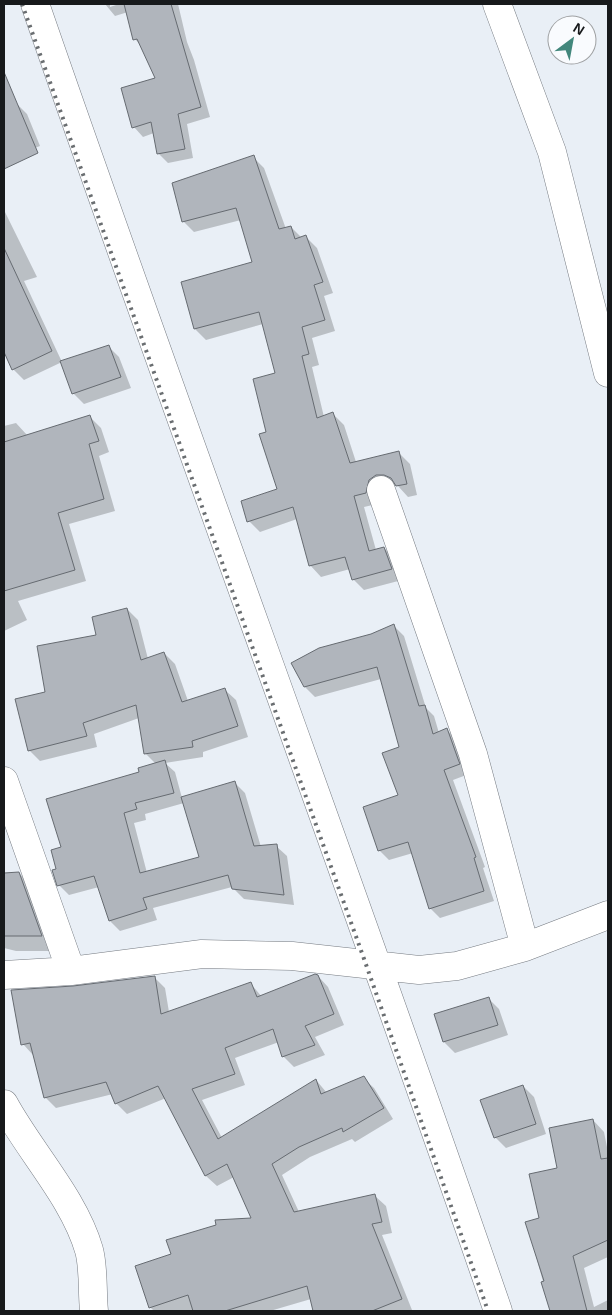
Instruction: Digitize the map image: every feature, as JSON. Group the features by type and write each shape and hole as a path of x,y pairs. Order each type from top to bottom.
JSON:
{"street":[{"path":"35,4 129,275 378,965 498,1311"},
{"path":"497,4 552,152 608,373"},
{"path":"380,490 473,754 525,947"},
{"path":"4,781 72,971"},
{"path":"4,975 72,971 202,954 274,955 419,970 457,966 525,947 608,915"},
{"path":"4,1104 19,1133 81,1226 90,1252 94,1311"}],"building":[{"path":"124,4 171,4 201,107 178,114 185,149 157,154 151,122 132,128 121,88 155,78 137,39 133,40"},
{"path":"4,72 38,153 4,169"},
{"path":"254,155 279,229 291,226 295,239 306,235 323,282 314,285 325,320 302,327 309,354 302,356 317,418 333,412 350,463 399,451 407,484 396,486 391,478 384,475 376,475 369,480 366,493 354,496 369,551 384,547 392,569 352,580 345,557 309,566 293,507 247,522 241,501 277,489 259,434 266,432 253,379 275,373 259,312 194,329 181,282 252,262 236,208 182,222 172,183"},
{"path":"4,248 52,351 12,370 4,352"},
{"path":"109,345 121,377 72,394 60,361"},
{"path":"90,415 99,441 89,444 104,499 58,513 75,570 4,591 4,442"},
{"path":"127,608 141,660 164,652 182,702 225,688 238,726 192,741 193,747 144,754 136,705 83,723 87,736 28,751 15,699 45,692 37,646 96,635 92,617"},
{"path":"394,624 419,706 425,705 433,734 447,728 460,764 444,770 476,857 474,858 484,891 429,909 408,842 378,851 363,807 398,795 382,753 399,747 377,667 304,687 291,663 319,648 371,634"},
{"path":"165,760 174,793 135,803 137,809 124,813 140,873 199,857 181,797 235,781 254,846 277,844 284,895 232,889 228,875 143,898 147,909 109,921 94,876 57,886 52,870 56,869 51,850 61,847 46,799 139,772 138,768"},
{"path":"19,872 42,936 4,936 4,873"},
{"path":"315,974 318,975 334,1014 305,1026 315,1045 282,1057 273,1029 225,1048 235,1074 192,1089 218,1139 316,1079 321,1094 364,1076 384,1108 343,1132 342,1128 299,1147 272,1164 294,1212 375,1194 382,1222 372,1224 402,1299 372,1311 313,1311 307,1286 225,1311 193,1311 188,1295 149,1308 135,1266 171,1254 166,1240 216,1225 215,1220 251,1218 227,1164 205,1176 158,1086 115,1104 106,1082 44,1098 30,1043 21,1045 11,990 73,986 155,976 161,1014 251,982 257,997"},
{"path":"489,997 498,1025 443,1042 434,1014"},
{"path":"523,1085 536,1124 494,1138 480,1100"},
{"path":"593,1119 601,1159 608,1158 608,1240 573,1256 587,1311 550,1311 541,1282 544,1281 525,1222 539,1218 529,1174 557,1168 549,1128"}],"railway":[{"path":"22,4 488,1311"}]}
